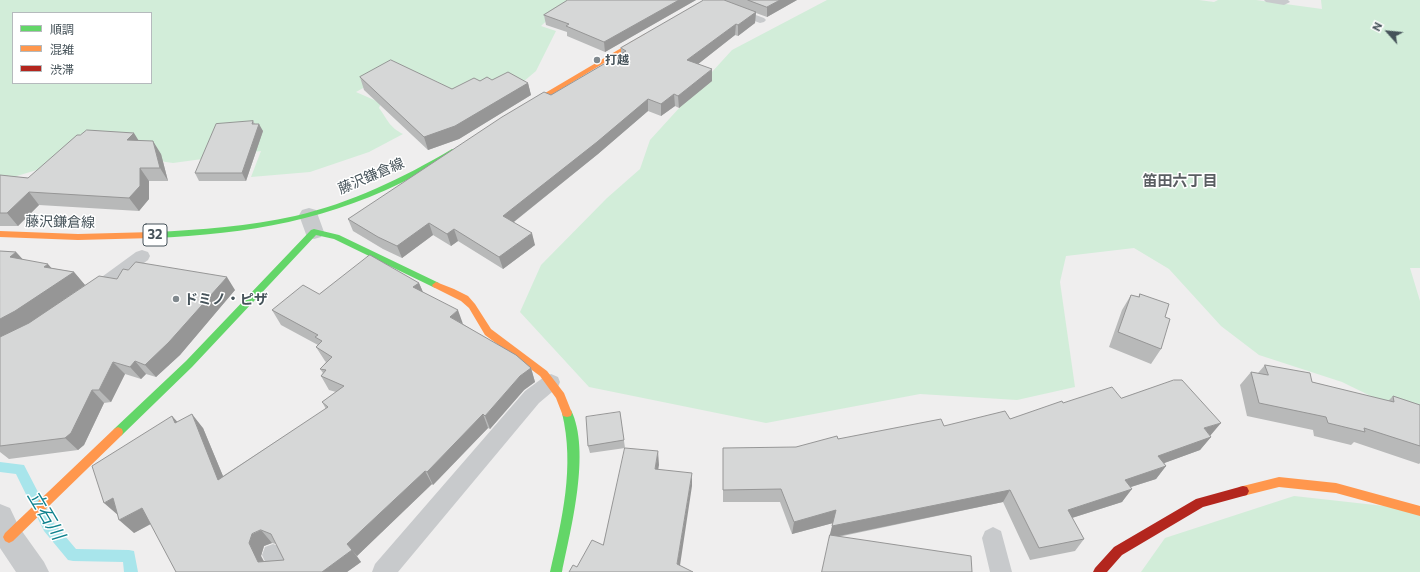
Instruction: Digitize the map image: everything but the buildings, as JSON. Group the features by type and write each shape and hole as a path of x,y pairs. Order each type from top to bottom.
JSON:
{"street":[{"path":"517,112 654,31"},
{"name":"藤沢鎌倉線","path":"0,234 93,237 169,235 312,223 442,159 463,146"},
{"path":"34,572 3,533 189,364 251,300 312,223 336,238 468,301 486,330 526,358 548,377 560,392 570,422 572,492 567,525 556,572"},
{"path":"1099,572 1118,551 1200,503 1279,482 1336,488 1420,511"}],"lane":[{"path":"1270,0 1284,2"},
{"path":"726,7 760,20"},
{"path":"80,300 142,256"},
{"path":"383,572 532,397 551,382"},
{"path":"993,538 1000,572"}],"green space":[{"path":"0,0 569,0 541,26 556,31 536,71 523,82 462,96 436,81 395,70 356,92 381,103 379,108 389,123 403,134 369,152 310,172 251,177 261,151 173,163 97,152 0,181"},
{"path":"827,0 1199,0 1214,2 1218,0 1256,0 1322,9 1321,0 1420,0 1420,268 1410,268 1420,301 1420,408 1387,404 1342,382 1259,355 1221,326 1169,269 1134,248 1066,256 1060,282 1075,387 1017,400 920,394 766,423 589,387 520,312 541,265 607,198 640,169 650,140 732,50"},
{"path":"1294,496 1420,510 1420,572 1141,572 1165,538"}],"waterway":[{"name":"立石川","path":"0,467 20,469 49,527 73,555 129,556 131,572"}],"traffic: fast":[{"path":"153,235 235,229 297,218 316,213 352,201 388,186 422,170 455,151"},
{"path":"118,432 189,364 314,232 336,237 436,285"},
{"path":"556,572 568,513 573,471 572,431 567,413"}],"traffic: slow":[{"path":"522,109 647,35"},
{"path":"0,234 78,237 153,235"},
{"path":"436,285 456,293 469,302 488,332 544,374 560,396 567,413"},
{"path":"9,537 118,432"},
{"path":"1243,491 1279,482 1336,488 1420,511"}],"traffic: jam":[{"path":"1099,572 1118,551 1200,503 1243,491"}],"place":[{"name":"打越","path":"597,60"},
{"name":"ドミノ・ピザ","path":"176,299"}],"district":[{"name":"笛田六丁目","path":"1180,181"}]}
